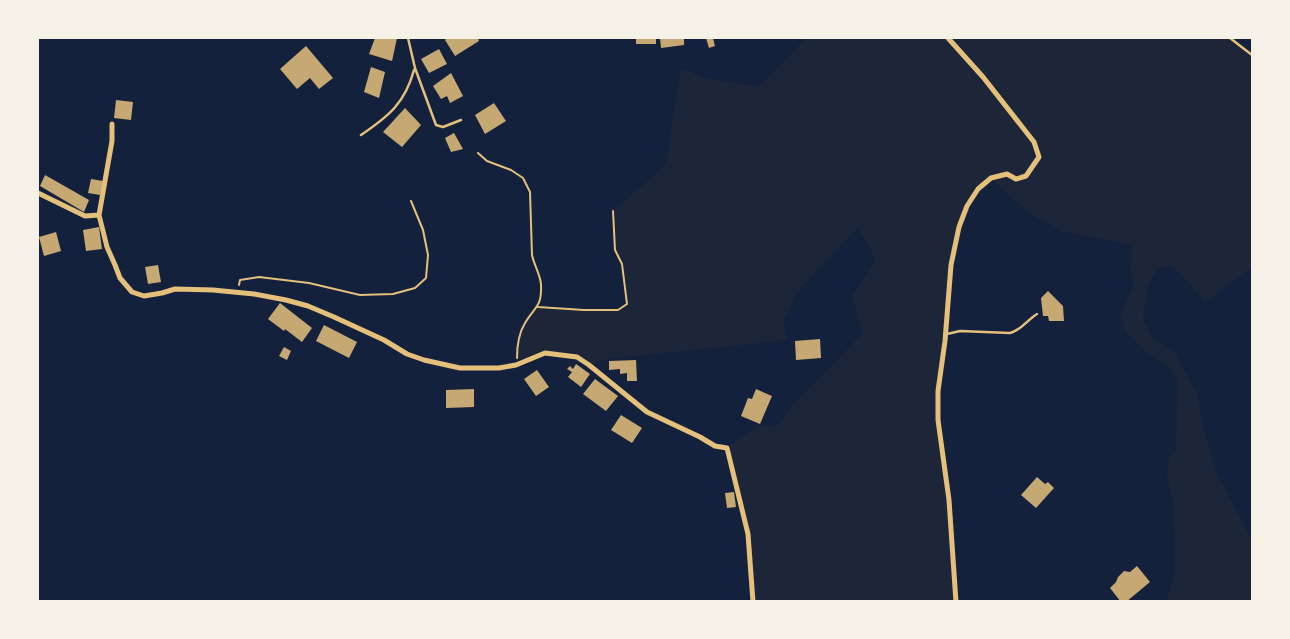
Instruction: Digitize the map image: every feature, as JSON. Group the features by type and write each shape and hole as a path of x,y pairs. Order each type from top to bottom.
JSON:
{"street":[{"path":"948,38 983,77 1034,142 1039,157 1026,176 1016,179 1007,174 991,178 978,189 966,206 951,265 938,391 938,420 949,500 956,602"},
{"path":"112,124 112,141 100,216 107,247 114,265 120,278 132,292 144,296 174,289 237,292 286,300 308,306 384,340 407,354 460,368 499,368 516,365 545,353 577,357 589,364 647,412 715,446 727,448 748,534 753,602"},
{"path":"38,193 85,216 100,216"}],"lane":[{"path":"408,38 415,68 436,125 443,127 462,120"},
{"path":"1230,38 1252,55"},
{"path":"361,135 380,123 398,104 409,88 415,68"},
{"path":"945,334 960,331 1010,333 1017,331 1037,314"}],"path":[{"path":"478,153 488,161 511,170 523,178 530,192 532,255 541,284 538,307 524,324 518,344 516,365"},
{"path":"237,292 240,280 258,277 309,283 360,295 392,294 415,288 426,278 428,254 423,230 411,201"},
{"path":"538,307 618,310 627,304 622,264 615,250 613,211"}],"shaded area":[{"path":"806,38 1230,38 1252,55 1252,268 1205,302 1172,265 1157,269 1148,287 1143,319 1152,337 1176,354 1197,394 1204,432 1215,469 1252,541 1252,601 1166,601 1175,573 1174,505 1167,477 1169,457 1176,450 1178,380 1171,369 1145,351 1125,331 1121,313 1133,286 1131,268 1132,245 1064,232 1033,216 991,179 978,189 967,206 951,265 938,391 956,601 753,601 748,533 727,448 760,424 775,427 800,397 863,333 852,297 876,259 858,228 797,292 783,323 787,340 608,359 589,365 577,357 545,353 516,365 521,333 527,321 538,307 618,310 627,304 622,264 615,250 613,211 666,165 681,68 702,77 759,87"}],"building":[{"path":"375,38 397,38 392,61 369,54"},
{"path":"447,38 478,38 479,41 455,56 445,40"},
{"path":"636,38 656,38 656,44 636,44"},
{"path":"660,38 684,38 684,45 661,48"},
{"path":"706,38 713,38 715,46 709,48"},
{"path":"306,46 333,78 319,89 310,78 297,89 280,69"},
{"path":"439,49 447,64 429,73 421,59"},
{"path":"371,67 385,72 379,98 364,92"},
{"path":"451,73 463,96 450,103 447,96 441,99 433,86"},
{"path":"116,100 133,102 131,120 114,118"},
{"path":"494,103 506,121 485,134 475,115"},
{"path":"405,108 421,125 402,147 383,132"},
{"path":"454,133 463,149 451,152 445,138"},
{"path":"45,175 89,200 84,212 40,186"},
{"path":"91,179 103,181 100,195 88,193"},
{"path":"99,227 102,249 86,251 83,230"},
{"path":"56,232 61,251 44,256 39,237"},
{"path":"158,265 161,282 148,284 145,267"},
{"path":"1048,291 1063,306 1064,321 1049,321 1048,316 1043,316 1041,298"},
{"path":"280,303 312,328 302,342 268,319"},
{"path":"324,325 357,342 349,358 316,341"},
{"path":"820,339 821,358 796,360 795,341"},
{"path":"284,347 291,351 287,360 279,356"},
{"path":"636,360 637,381 627,381 627,373 620,374 620,369 609,370 609,361"},
{"path":"576,364 590,374 581,387 568,377 572,372 567,369 570,366 573,369"},
{"path":"537,370 549,387 536,396 524,379"},
{"path":"595,379 618,396 606,411 583,394"},
{"path":"474,389 474,407 446,408 446,390"},
{"path":"756,389 772,396 760,424 741,416 748,398 752,399"},
{"path":"621,415 642,428 632,443 611,430"},
{"path":"1037,477 1045,484 1048,482 1054,488 1036,508 1021,495"},
{"path":"734,492 736,507 727,508 725,493"},
{"path":"1137,566 1150,582 1126,602 1121,602 1110,588 1124,571 1130,572"}]}
